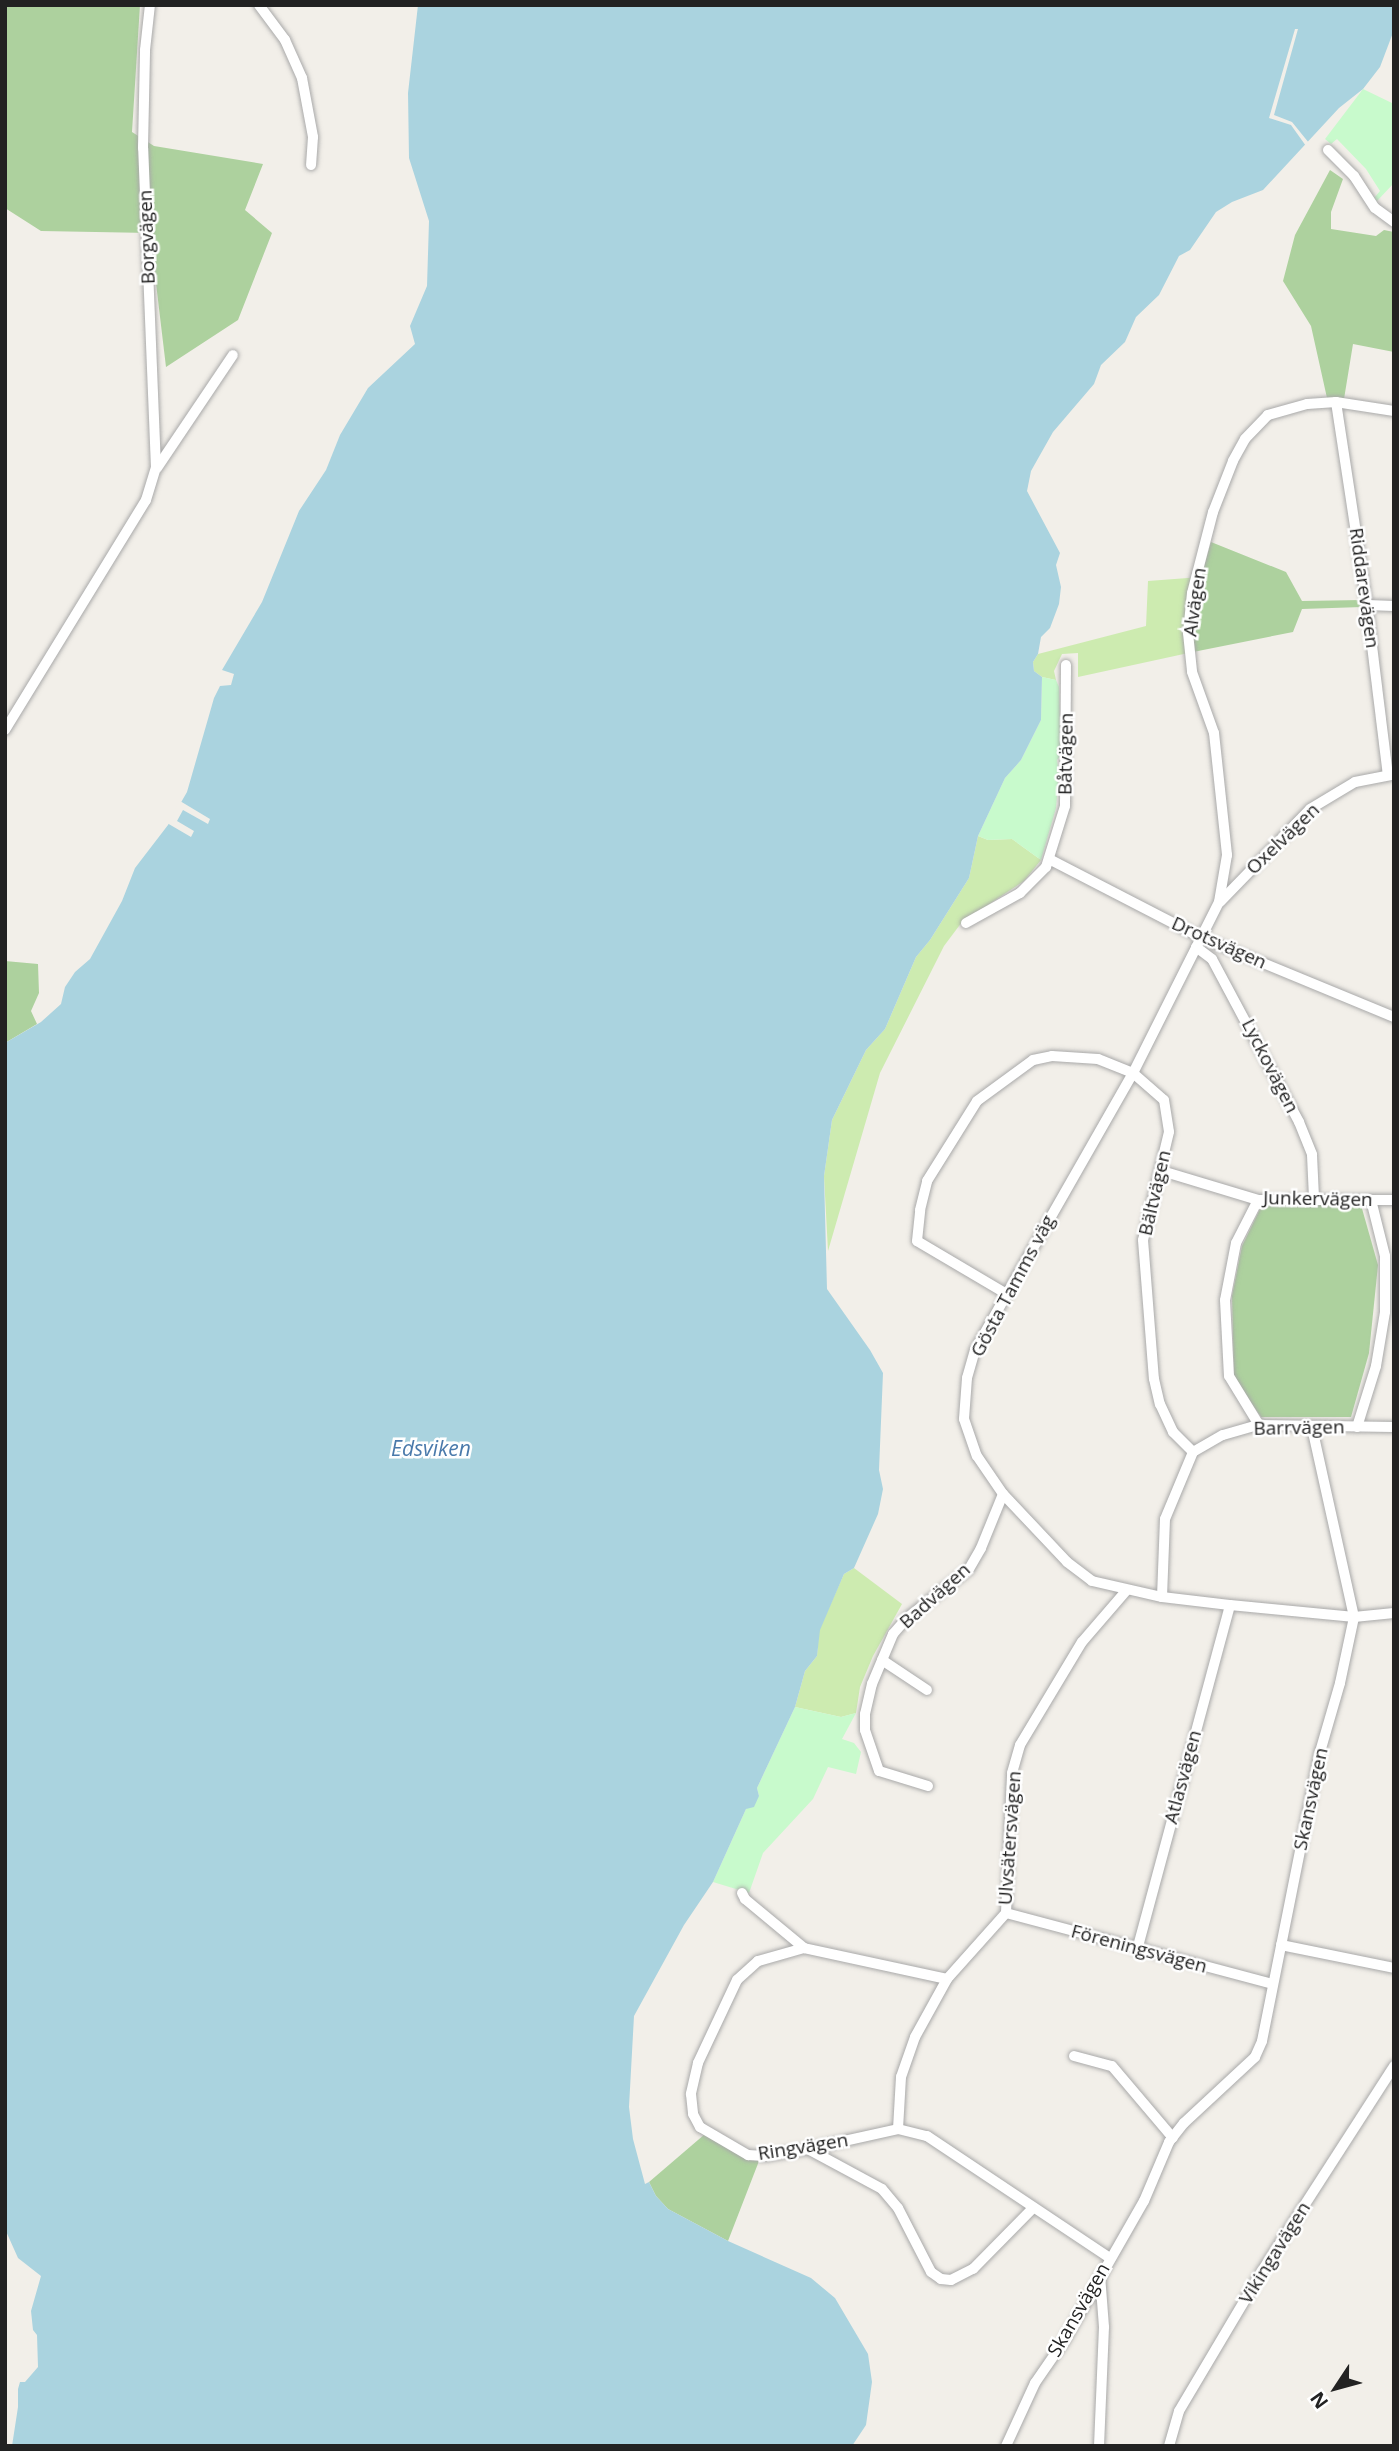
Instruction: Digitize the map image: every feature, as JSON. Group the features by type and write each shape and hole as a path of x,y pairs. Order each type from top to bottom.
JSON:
{"street":[{"name":"Borgvägen","path":"150,5 145,50 143,148 156,468"},
{"path":"259,5 285,40 302,78 313,137 311,165"},
{"path":"1328,150 1354,176 1375,208 1394,222"},
{"name":"Borgvägen","path":"5,730 146,500 156,468 233,355"},
{"name":"Alvägen","path":"1203,932 1219,902 1227,855 1214,733 1192,672 1188,633 1192,593 1213,512 1245,439 1268,415 1307,404 1336,402 1394,411"},
{"name":"Riddarevägen","path":"1336,402 1391,775"},
{"path":"1367,605 1394,606"},
{"name":"Båtvägen","path":"965,923 1020,893 1046,867 1065,806 1066,665"},
{"name":"Oxelvägen","path":"1219,902 1310,809 1355,782 1391,775"},
{"name":"Drotsvägen","path":"1049,859 1203,932 1394,1017"},
{"name":"Gösta Tamms väg","path":"1203,932 1133,1073 1005,1293 975,1350 964,1399 968,1438 976,1456 1003,1494 1067,1562 1092,1581 1126,1591 1230,1605 1354,1617 1394,1613"},
{"name":"Lyckovägen","path":"1196,947 1212,959 1299,1122 1312,1155 1314,1198"},
{"name":"Bältvägen","path":"1005,1293 917,1241 920,1210 928,1181 977,1101 1033,1060 1052,1056 1098,1059 1133,1073 1164,1100 1169,1132 1162,1171 1149,1209 1143,1240 1154,1379 1160,1404 1173,1432 1192,1452"},
{"name":"Junkervägen","path":"1162,1171 1258,1200 1394,1200"},
{"path":"1258,1200 1236,1243 1225,1300 1229,1377 1259,1425"},
{"path":"1357,1427 1376,1366 1385,1312 1385,1255 1371,1200"},
{"name":"Barrvägen","path":"1192,1452 1223,1435 1259,1425 1394,1427"},
{"name":"Skansvägen","path":"1006,2446 1035,2383 1063,2341 1144,2201 1172,2138 1255,2057 1262,2041 1320,1752 1340,1684 1354,1617 1312,1427"},
{"path":"1162,1597 1165,1519 1192,1452"},
{"name":"Badvägen","path":"928,1786 879,1771 865,1730 865,1714 872,1685 893,1634 906,1619 969,1569 981,1548 1003,1494"},
{"name":"Ulvsätersvägen","path":"898,2129 901,2077 915,2037 947,1979 1006,1913 1012,1773 1020,1745 1082,1642 1126,1591"},
{"name":"Atlasvägen","path":"1137,1950 1230,1605"},
{"path":"882,1660 927,1690"},
{"name":"Ringvägen","path":"742,1893 804,1948"},
{"name":"Föreningsvägen","path":"1006,1913 1272,1984"},
{"path":"1281,1945 1394,1968"},
{"name":"Ringvägen","path":"947,1979 804,1948 758,1961 737,1980 698,2063 691,2094 693,2114 700,2127 748,2155 765,2156 898,2129 927,2136 1110,2258"},
{"path":"1074,2056 1112,2066 1172,2138"},
{"name":"Vikingavägen","path":"1169,2446 1178,2412 1262,2271 1394,2066"},
{"path":"808,2149 882,2189 898,2208 931,2272 941,2279 951,2280 973,2269 1033,2208"},
{"path":"1099,2446 1104,2327 1100,2274"}],"green space":[{"path":"5,5 140,5 132,132 154,146 263,164 245,210 272,233 238,320 166,367 150,233 41,231 5,208"},
{"path":"1363,89 1394,104 1394,183 1377,201 1374,198 1380,191 1366,169 1337,139 1331,144 1325,139"},
{"path":"1330,170 1343,179 1331,212 1331,229 1376,236 1384,230 1394,232 1394,352 1353,344 1344,399 1327,398 1311,326 1283,281 1295,235"},
{"path":"1211,542 1286,572 1302,601 1362,600 1362,607 1302,609 1293,632 1193,652 1201,577"},
{"path":"1201,577 1193,652 1078,677 1078,653 1062,654 1054,671 1056,680 1042,677 1034,671 1033,662 1038,654 1146,626 1148,581"},
{"path":"1042,677 1056,680 1059,687 1061,755 1057,760 1059,773 1056,808 1041,860 1012,839 988,840 978,836 1005,778 1021,760 1041,720"},
{"path":"978,836 988,840 1012,839 1041,860 1024,881 962,922 944,946 880,1073 828,1251 824,1176 832,1120 866,1050 885,1029 916,957 930,940 969,878"},
{"path":"5,961 38,964 39,993 31,1011 37,1024 5,1043"},
{"path":"1262,1205 1361,1205 1378,1265 1369,1353 1351,1417 1261,1417 1234,1378 1232,1296 1242,1246"},
{"path":"854,1568 902,1604 873,1656 860,1687 856,1713 841,1717 795,1707 805,1671 817,1656 819,1630 844,1574"},
{"path":"795,1707 841,1717 856,1713 842,1739 854,1743 861,1752 856,1774 828,1767 813,1799 763,1853 749,1893 713,1882 746,1809 759,1796 757,1788"},
{"path":"705,2134 747,2158 759,2161 728,2241 668,2209 656,2196 649,2182"}],"water":[{"name":"Edsviken","path":"418,5 1394,5 1394,30 1380,67 1363,89 1339,108 1263,190 1232,202 1216,212 1190,250 1179,256 1159,295 1136,317 1125,342 1101,365 1094,384 1053,432 1031,471 1027,491 1060,553 1056,565 1061,587 1059,604 1050,628 1041,637 1038,654 1033,662 1034,671 1042,677 1041,720 1021,760 1005,778 978,836 969,878 930,940 916,957 885,1029 866,1050 832,1120 824,1176 827,1289 883,1373 879,1470 883,1489 878,1514 854,1568 844,1574 820,1630 817,1656 805,1671 795,1707 757,1788 759,1796 754,1807 746,1809 713,1882 684,1925 634,2016 629,2107 633,2139 645,2184 649,2182 656,2196 668,2209 728,2241 811,2278 835,2298 868,2354 872,2382 866,2425 852,2446 12,2446 20,2382 25,2382 38,2367 37,2335 33,2330 31,2311 41,2276 18,2258 5,2229 5,1043 41,1022 61,1004 65,987 75,972 90,959 122,901 135,868 168,825 187,792 214,698 220,686 231,685 234,674 222,670 262,602 299,511 326,470 340,435 368,388 415,344 410,326 427,286 429,221 409,158 408,93"}],"pier":[{"path":"1295,29 1298,29 1274,115 1292,122 1309,143 1306,146 1291,125 1269,118"},
{"path":"180,801 210,819 208,824 183,810 177,821 194,831 191,837 167,823"}]}
